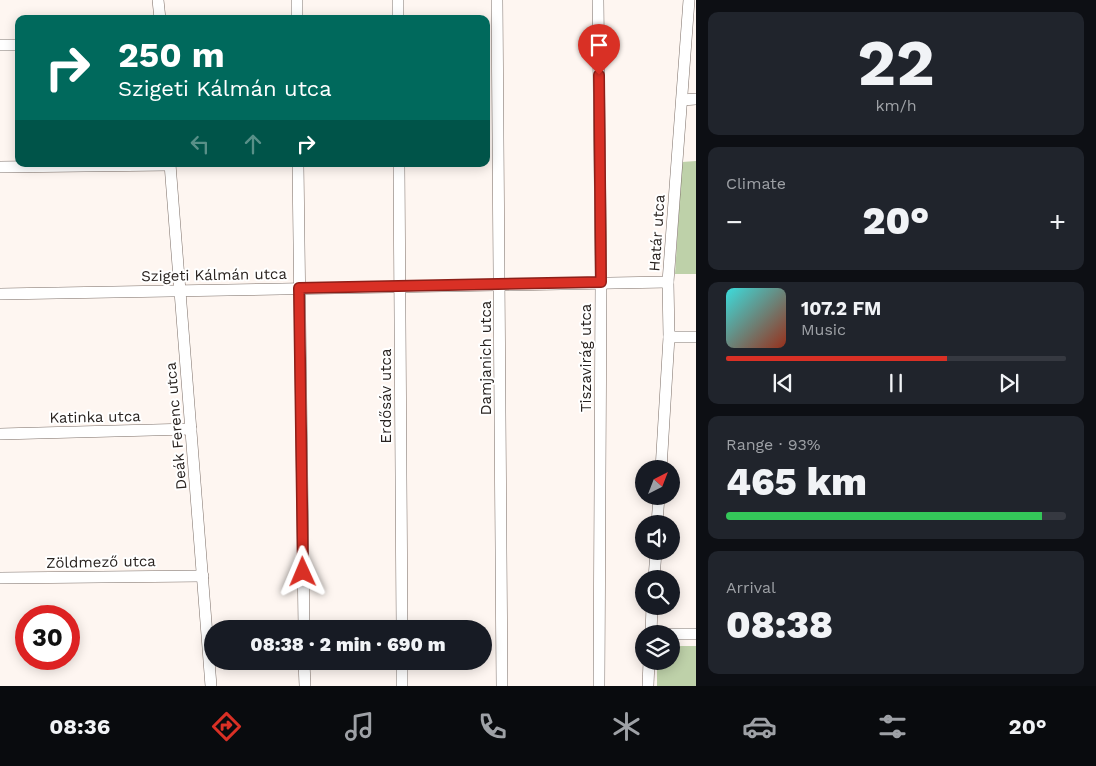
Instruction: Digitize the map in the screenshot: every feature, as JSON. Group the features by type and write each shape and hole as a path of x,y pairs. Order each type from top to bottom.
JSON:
{"street":[{"path":"158,0 160,15"},
{"path":"297,0 297,15"},
{"path":"398,0 398,15"},
{"name":"Damjanich utca","path":"497,0 502,686"},
{"name":"Tiszavirág utca","path":"598,0 601,282 599,686"},
{"name":"Határ utca","path":"662,460 669,337 668,282 689,0"},
{"path":"0,45 15,45"},
{"path":"682,100 696,99"},
{"path":"0,166 15,166"},
{"name":"Deák Ferenc utca","path":"170,167 211,686"},
{"path":"298,167 304,620"},
{"name":"Erdősáv utca","path":"399,167 402,620"},
{"name":"Szigeti Kálmán utca","path":"0,294 668,282"},
{"path":"669,337 696,337"},
{"name":"Katinka utca","path":"0,434 191,429"},
{"name":"Zöldmező utca","path":"0,578 203,576"},
{"path":"680,634 696,634"},
{"path":"304,670 304,686"},
{"path":"402,670 402,686"},
{"path":"648,686 649,670"}],"green space":[{"path":"696,161 696,274 675,274 682,162"},
{"path":"680,646 696,646 696,686 657,686 657,670 680,670"}],"route":[{"path":"303,572 299,288 601,282 599,75"}]}
